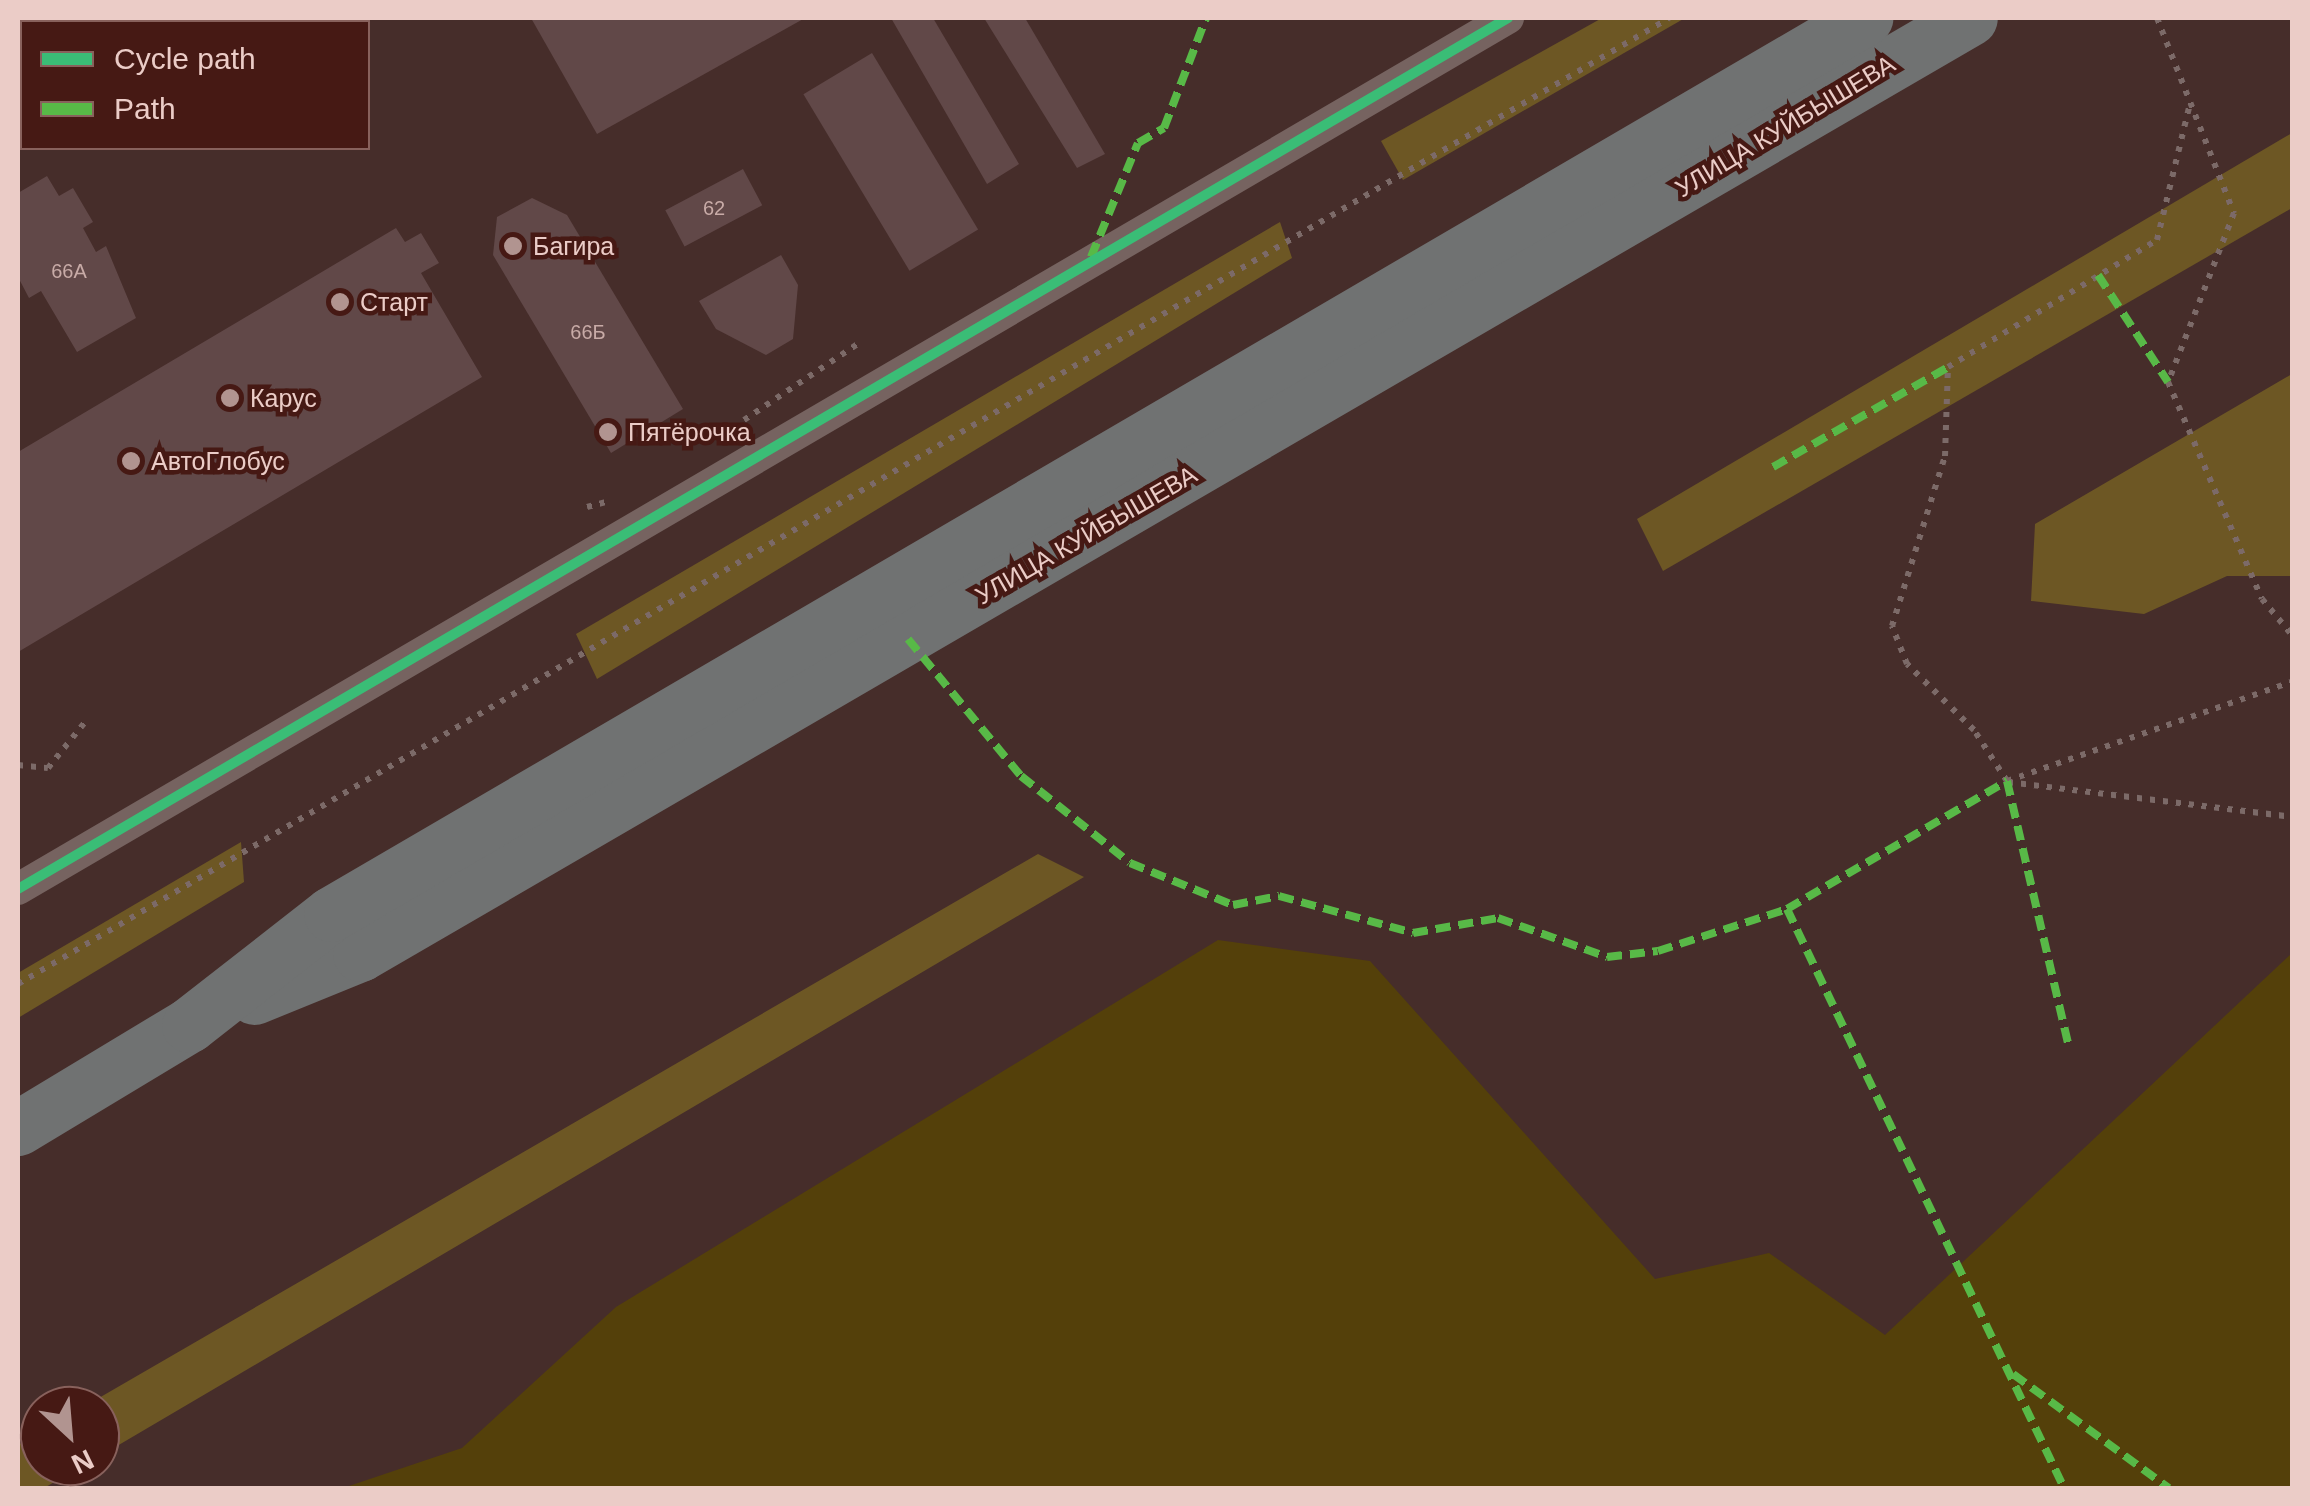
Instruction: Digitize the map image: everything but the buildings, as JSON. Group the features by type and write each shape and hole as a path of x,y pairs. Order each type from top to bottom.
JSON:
{"highway":[{"name":"УЛИЦА КУЙБЫШЕВА","path":"18,1128 189,1024 331,914 1864,18"},
{"name":"УЛИЦА КУЙБЫШЕВА","path":"189,1024 377,944 1970,18"}],"street":[{"path":"18,889 1508,18"}],"path":[{"path":"18,984 1669,18"},
{"path":"2157,18 2188,108 2234,213 2168,382 2262,599 2292,635"},
{"path":"2006,782 1974,730 1906,664 1892,626 1945,456 1948,367 2158,240 2188,108"},
{"path":"2006,782 2292,682"},
{"path":"18,765 48,768 85,722"},
{"path":"2006,782 2292,817"}],"shaded area":[{"path":"1602,18 1685,18 1403,180 1381,141"},
{"path":"2292,133 2292,208 1663,571 1637,519"},
{"path":"1280,222 1292,258 597,679 576,634"},
{"path":"2292,374 2292,576 2227,576 2144,614 2031,601 2035,524"},
{"path":"241,842 244,882 18,1018 18,973"},
{"path":"1038,854 1084,877 120,1444 120,1386"},
{"path":"1218,940 1370,961 1655,1279 1769,1253 1885,1335 2292,953 2292,1488 343,1488 462,1448 616,1307"},
{"path":"18,1445 20,1486 47,1486 18,1488"}],"marked path":[{"path":"1091,257 1138,143 1164,128 1206,18"},
{"path":"2098,275 2168,382"},
{"path":"1773,467 1948,367"},
{"path":"908,639 1021,776 1130,863 1233,905 1279,896 1413,933 1498,918 1607,957 1658,951 1787,909 2007,781 2069,1047"},
{"path":"1787,909 2064,1488"},
{"path":"2013,1374 2169,1488"}],"cycle path":[{"path":"18,889 1508,18"}],"place":[{"name":"Багира","path":"513,246"},
{"name":"Старт","path":"340,302"},
{"name":"Карус","path":"230,398"},
{"name":"Пятёрочка","path":"608,432"},
{"name":"АвтоГлобус","path":"131,461"}]}
